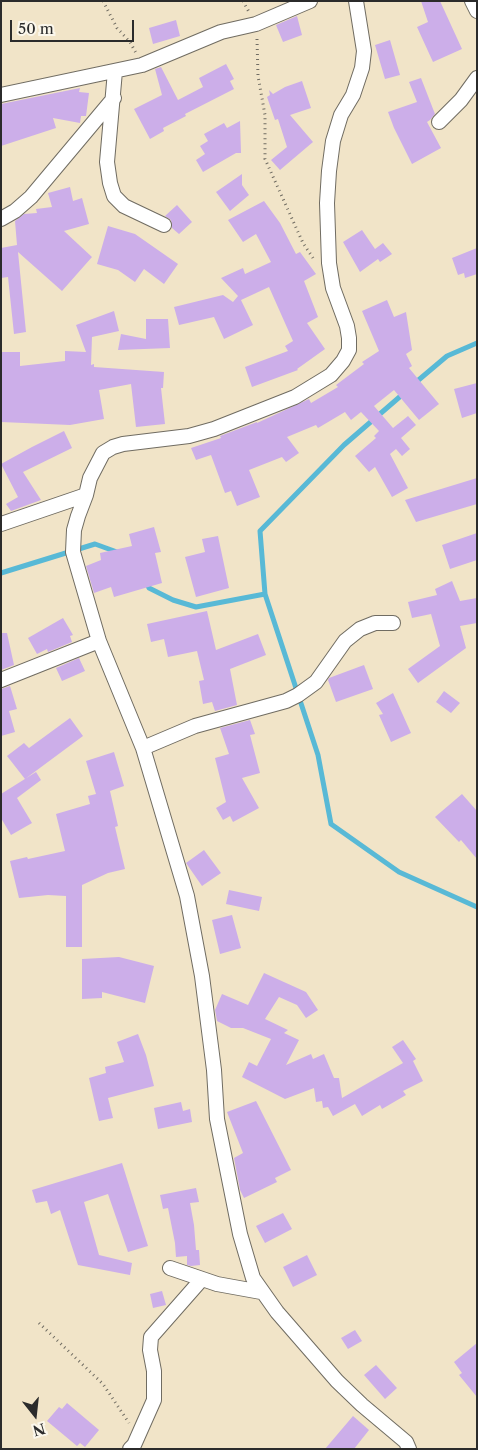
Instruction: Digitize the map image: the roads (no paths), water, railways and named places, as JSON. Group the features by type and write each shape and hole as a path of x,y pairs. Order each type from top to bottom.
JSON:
{"street":[{"path":"1,95 73,78 142,65 221,32 256,24 310,1"},
{"path":"356,1 364,51 362,68 352,95 341,115 333,141 327,203 329,263 333,288 349,338 349,350 343,361 331,375 295,397 214,429 189,436 113,447 103,454 90,478 74,530 73,552 99,641 143,748 191,916 202,976 214,1070 217,1119 245,1256 253,1278 261,1292 277,1312 337,1381 406,1442 410,1449"},
{"path":"472,1 477,11"},
{"path":"115,71 108,162 110,183 114,196 124,206 164,226"},
{"path":"439,122 461,100 477,78"},
{"path":"1,219 15,211 31,197 114,98"},
{"path":"1,524 86,496"},
{"path":"143,748 195,726 286,701 316,682 345,641 360,629 375,623 393,623"},
{"path":"1,680 99,641"},
{"path":"170,1268 217,1284 261,1292"},
{"path":"130,1449 134,1445 154,1400 154,1371 150,1350 151,1336 202,1279"}],"waterway":[{"path":"415,383 447,356 477,343"},
{"path":"403,394 344,445 260,531 265,594 318,755 331,824 399,872 477,907"},
{"path":"1,573 95,544 117,552"},
{"path":"146,582 149,588 173,600 196,607 265,594"}]}
